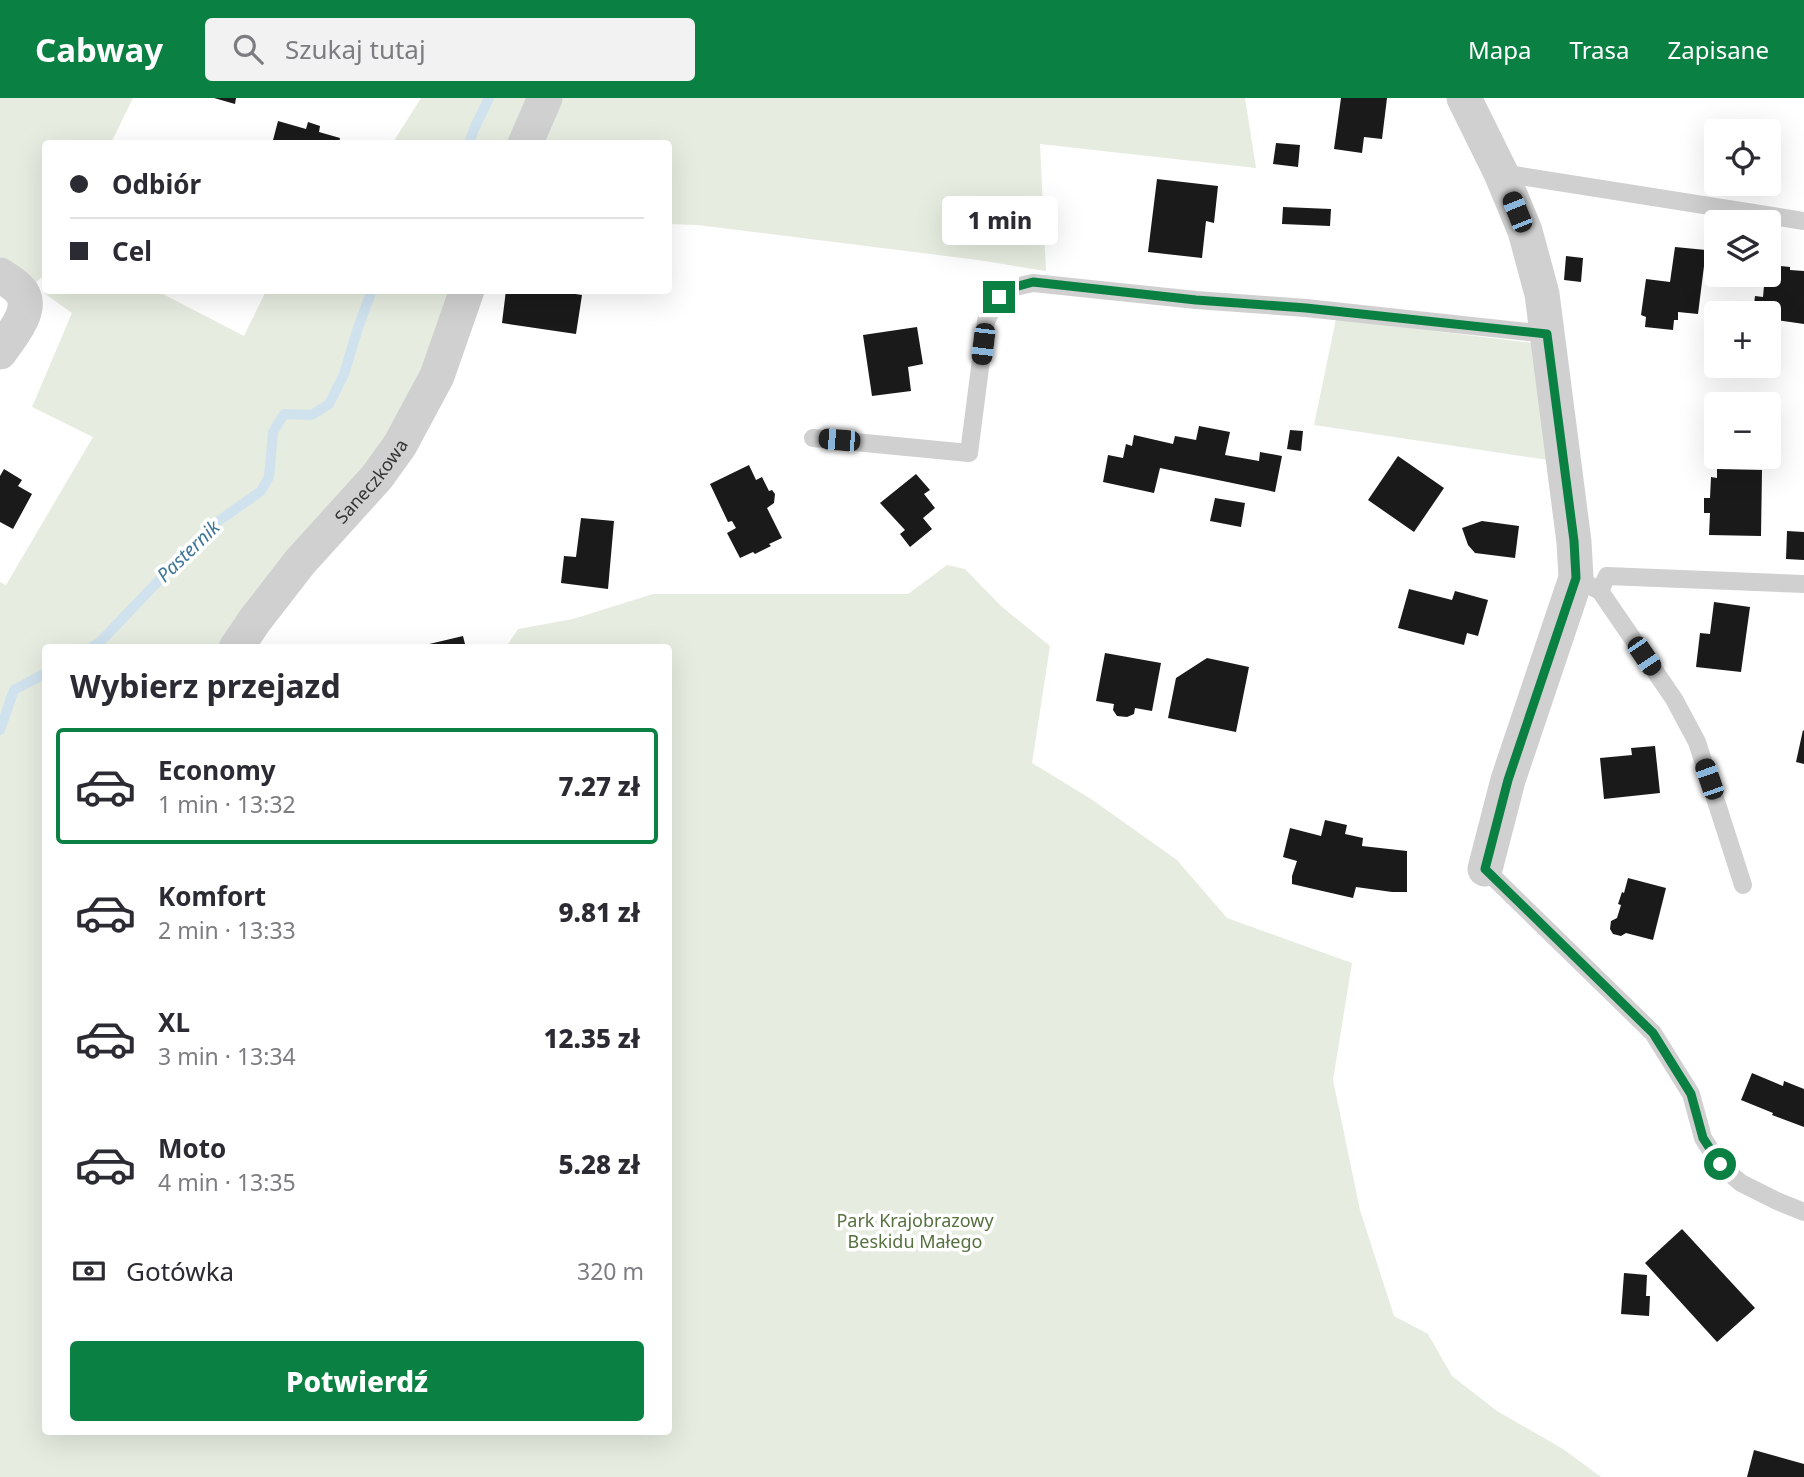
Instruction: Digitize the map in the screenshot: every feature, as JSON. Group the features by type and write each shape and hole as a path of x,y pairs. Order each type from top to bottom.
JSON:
{"street":[{"path":"528,140 545,98"},
{"path":"1464,98 1501,173 1525,231 1542,295 1574,541 1588,584 1508,780 1485,869"},
{"path":"0,275 19,289 26,309 0,352"},
{"name":"Saneczkowa","path":"239,644 300,562 377,477 400,445 437,376 466,294"}],"lane":[{"path":"1501,173 1804,221"},
{"path":"813,438 969,453 986,321 999,297 1015,287 1033,282 1547,334"},
{"path":"1743,885 1697,743 1674,699 1588,584 1608,576 1804,584"},
{"path":"1485,869 1653,1033 1691,1094 1703,1138 1720,1164 1741,1183 1804,1212"}],"green space":[{"path":"0,98 133,98 112,140 42,140 42,277 32,286 0,265"},
{"path":"421,98 537,98 519,140 395,140"},
{"path":"559,98 1245,98 1256,168 1040,144 1046,271 978,260 672,224 672,140 543,140"},
{"name":"Park Krajobrazowy Beskidu Małego","path":"45,294 163,294 244,336 265,294 459,294 410,411 222,644 42,644 42,1435 672,1435 672,644 508,644 518,629 573,619 653,594 908,594 947,565 965,569 1001,606 1050,646 1032,763 1091,799 1177,860 1227,918 1352,963 1333,1080 1360,1210 1394,1316 1428,1334 1452,1376 1497,1411 1563,1449 1601,1477 0,1477 0,582 6,585 93,437 32,407 72,313"},
{"path":"1336,319 1532,343 1548,460 1314,425"}],"building":[{"path":"214,98 236,98 235,104"},
{"path":"1341,98 1387,98 1382,139 1364,137 1362,153 1334,149"},
{"path":"278,121 306,129 308,122 320,126 319,132 340,138 340,140 273,140"},
{"path":"1276,143 1300,145 1298,167 1273,164"},
{"path":"1157,179 1218,186 1214,223 1206,221 1202,258 1148,252"},
{"path":"1283,207 1331,209 1330,226 1282,224"},
{"path":"1675,247 1704,250 1698,314 1678,312 1678,320 1674,320 1673,330 1645,327 1646,317 1641,315 1646,279 1670,282"},
{"path":"1566,256 1583,258 1581,282 1564,280"},
{"path":"1781,266 1804,271 1804,324 1781,321 1781,301 1754,301 1755,296 1763,297 1764,287 1781,287"},
{"path":"506,294 582,295 576,334 502,323"},
{"path":"917,327 923,364 908,367 911,391 872,396 863,335"},
{"path":"1199,426 1230,432 1225,455 1259,461 1260,452 1282,456 1275,492 1160,468 1154,493 1103,482 1108,455 1123,458 1126,444 1132,446 1134,435 1173,444 1175,436 1196,440"},
{"path":"1290,430 1303,431 1301,451 1287,449"},
{"path":"1398,456 1444,488 1414,532 1368,500"},
{"path":"749,465 756,480 762,477 769,491 772,490 775,494 774,503 767,508 782,538 755,554 753,552 740,558 727,533 736,528 732,521 728,522 710,484"},
{"path":"4,469 22,480 18,486 32,494 13,529 0,522 0,476"},
{"path":"1717,469 1762,470 1761,536 1709,535 1710,513 1704,513 1704,498 1710,498 1711,477 1717,478"},
{"path":"916,474 930,490 924,494 935,508 923,518 932,529 910,547 900,534 905,530 880,503"},
{"path":"1215,498 1245,503 1241,527 1210,521"},
{"path":"581,518 614,521 608,589 561,583 564,556 576,557"},
{"path":"1482,521 1519,526 1515,558 1475,553 1468,545 1462,528"},
{"path":"1787,531 1804,532 1804,560 1786,559"},
{"path":"1409,589 1452,600 1455,591 1488,600 1478,636 1467,633 1464,645 1398,628"},
{"path":"1714,602 1750,607 1741,672 1696,667 1700,633 1710,634"},
{"path":"463,636 465,644 429,644"},
{"path":"1105,653 1161,663 1152,711 1135,708 1134,714 1127,717 1117,716 1113,710 1114,704 1096,701"},
{"path":"1207,658 1249,667 1236,732 1168,718 1176,678"},
{"path":"1804,731 1804,764 1796,762"},
{"path":"1655,746 1660,793 1604,799 1600,758 1632,755 1631,748"},
{"path":"1325,820 1347,825 1345,834 1363,838 1362,846 1407,851 1407,892 1356,887 1353,898 1292,884 1297,861 1283,857 1290,828 1321,836"},
{"path":"1628,878 1666,888 1653,940 1626,933 1621,936 1613,934 1610,929 1611,921 1617,918 1621,905 1618,904"},
{"path":"1752,1073 1783,1086 1784,1081 1804,1089 1804,1127 1741,1100"},
{"path":"1682,1229 1755,1308 1717,1342 1645,1263"},
{"path":"1624,1273 1647,1275 1649,1316 1621,1314"},
{"path":"1754,1450 1804,1464 1804,1477 1747,1477"}],"waterway":[{"name":"Pasternik","path":"470,140 489,98"},
{"name":"Pasternik","path":"97,644 210,527 261,491 269,477 273,432 284,414 312,415 329,404 344,374 371,294"},
{"name":"Pasternik","path":"0,730 14,690 42,675"}],"route":[{"path":"999,297 1015,287 1033,282 1547,334 1574,541 1576,578 1508,780 1485,869 1653,1033 1691,1094 1703,1138 1720,1164"}]}
